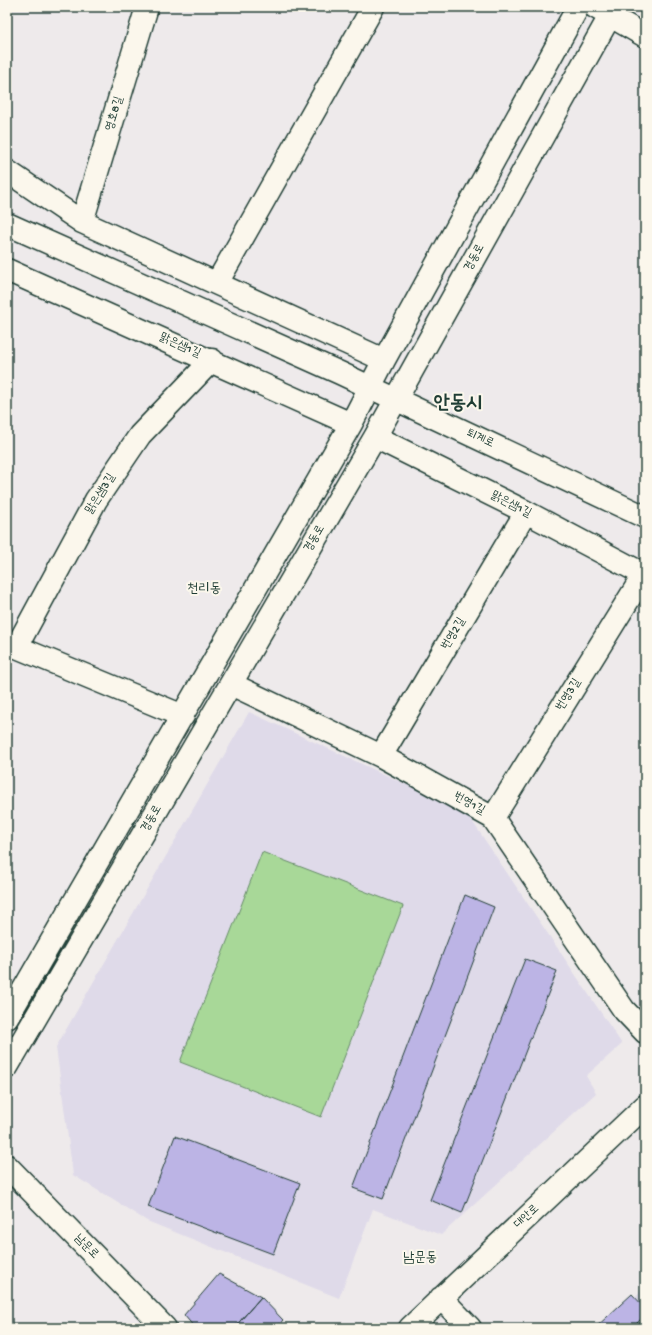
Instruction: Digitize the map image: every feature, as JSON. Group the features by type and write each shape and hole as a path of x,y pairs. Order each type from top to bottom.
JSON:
{"street":[{"name":"영호8길","path":"82,222 147,7"},
{"path":"217,283 374,7"},
{"name":"경동로","path":"7,1018 351,424 384,360 578,7"},
{"path":"607,10 645,36"},
{"name":"경동로","path":"7,1067 375,437 607,10"},
{"path":"7,171 82,222 384,360"},
{"path":"7,186 54,203"},
{"name":"퇴계로","path":"7,224 314,362 645,517"},
{"name":"맑은샘1길","path":"7,270 212,360 351,424"},
{"name":"맑은샘3길","path":"12,644 96,500 140,435 212,360"},
{"name":"맑은샘1길","path":"375,437 526,512 645,574"},
{"name":"번영2길","path":"381,756 526,512"},
{"name":"번영3길","path":"492,818 645,574"},
{"path":"12,644 183,716"},
{"name":"번영1길","path":"231,684 381,756 492,818 624,1010 645,1032"},
{"name":"대안로","path":"410,1328 645,1106"},
{"name":"남문로","path":"7,1166 165,1328"},
{"path":"441,1298 470,1328"}],"shaded area":[{"path":"249,712 466,812 622,1044 586,1076 596,1093 441,1235 373,1209 339,1298 147,1221 73,1175 56,1047"},
{"path":"645,1287 645,1328 602,1328"}],"green space":[{"path":"262,852 403,906 321,1117 180,1062"}],"building":[{"path":"465,895 494,907 383,1199 353,1188"},
{"path":"525,959 557,971 462,1213 430,1200"},
{"path":"175,1136 300,1183 273,1254 148,1207"},
{"path":"219,1274 261,1297 234,1328 195,1328 184,1315"},
{"path":"632,1294 645,1308 645,1315 632,1328 595,1328"},
{"path":"261,1297 283,1320 276,1328 234,1328"},
{"path":"441,1323 455,1328 436,1328"}],"district":[{"name":"안동시","path":"458,404"},
{"name":"천리동","path":"204,589"},
{"name":"남문동","path":"420,1258"}]}
